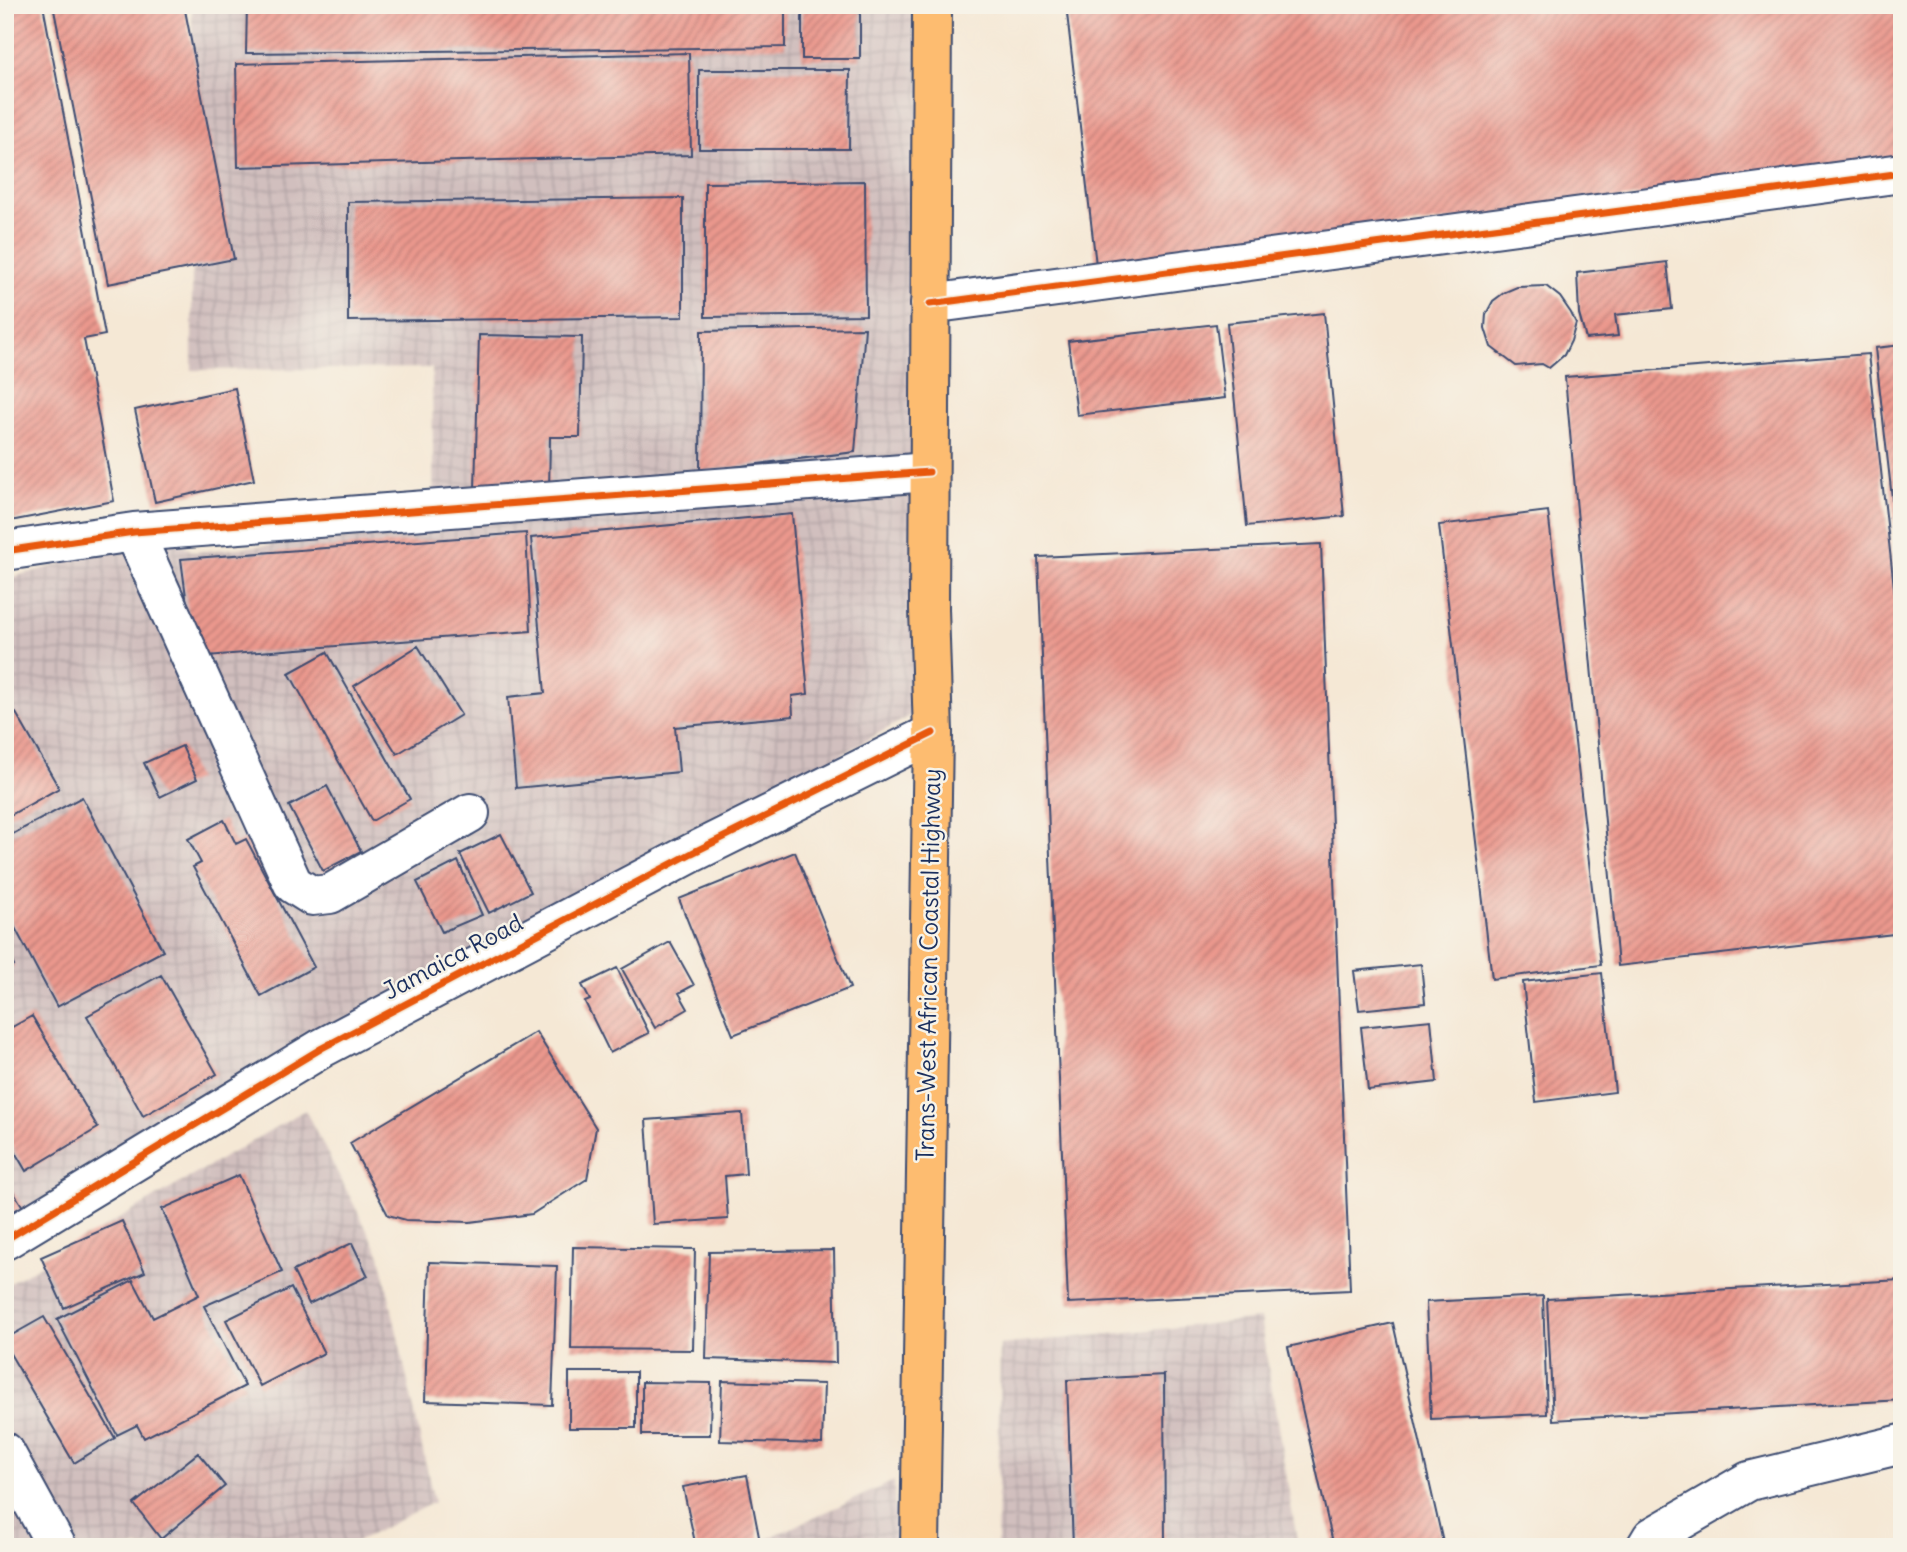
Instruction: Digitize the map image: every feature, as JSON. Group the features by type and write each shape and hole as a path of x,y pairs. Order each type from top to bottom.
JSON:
{"highway":[{"name":"Trans-West African Coastal Highway","path":"920,1547 933,733 929,472 932,5"}],"street":[{"path":"929,304 1902,173"},
{"path":"5,551 134,532 929,472"},
{"path":"134,532 293,884 312,896 330,894 470,813"},
{"name":"Jamaica Road","path":"5,1240 322,1048 692,853 933,733"},
{"path":"1646,1547 1652,1537 1749,1480 1902,1444"},
{"path":"5,1452 57,1547"}],"shaded area":[{"path":"192,5 920,5 924,708 689,840 5,1242 5,579 58,565 127,515 194,552 434,530 432,368 192,370"},
{"path":"305,1110 380,1255 434,1502 347,1547 5,1547 5,1286"},
{"path":"1260,1319 1298,1547 997,1547 1000,1345"},
{"path":"894,1481 895,1547 749,1547"}],"building":[{"path":"5,5 43,5 105,335 84,339 114,501 5,522"},
{"path":"53,5 184,5 234,259 108,284"},
{"path":"247,5 785,5 785,47 246,53"},
{"path":"802,5 860,5 860,59 802,59"},
{"path":"1066,5 1902,5 1902,163 1096,265"},
{"path":"689,53 691,155 238,167 236,64"},
{"path":"699,70 850,70 849,149 699,149"},
{"path":"865,181 866,315 705,317 705,183"},
{"path":"683,198 683,317 348,321 348,202"},
{"path":"1667,262 1672,309 1615,315 1618,336 1586,339 1579,314 1577,273"},
{"path":"1546,286 1560,297 1576,323 1571,341 1564,355 1549,368 1542,364 1516,366 1491,347 1485,328 1486,314 1493,301 1505,292 1517,287"},
{"path":"1324,313 1344,516 1247,526 1227,323"},
{"path":"1216,324 1225,398 1077,415 1068,341"},
{"path":"865,328 855,452 700,471 701,331"},
{"path":"479,335 582,337 580,437 550,437 549,492 475,490"},
{"path":"1902,345 1902,569 1900,569 1875,348"},
{"path":"1868,354 1902,659 1902,933 1618,966 1565,377"},
{"path":"235,388 254,480 155,502 135,410"},
{"path":"1548,511 1601,965 1492,979 1439,525"},
{"path":"792,514 808,694 792,696 793,716 675,727 679,772 516,788 508,697 545,693 531,538"},
{"path":"526,533 531,631 194,657 181,559"},
{"path":"1321,544 1350,1290 1068,1303 1038,557"},
{"path":"418,646 461,715 397,754 354,686"},
{"path":"327,652 410,799 372,821 289,673"},
{"path":"16,713 59,788 5,818 5,719"},
{"path":"182,746 197,779 160,797 144,763"},
{"path":"327,786 361,851 323,871 289,806"},
{"path":"82,797 163,951 57,1007 5,909 5,838"},
{"path":"224,820 236,844 246,839 314,967 261,996 193,867 201,863 188,839"},
{"path":"501,834 531,892 489,913 460,854"},
{"path":"795,852 850,988 733,1035 679,899"},
{"path":"458,861 482,915 442,932 417,882"},
{"path":"670,942 694,985 679,993 688,1009 655,1028 622,969"},
{"path":"5,948 14,966 5,970"},
{"path":"1421,964 1425,1003 1359,1010 1354,971"},
{"path":"617,968 649,1033 610,1053 585,1002 590,1000 582,985"},
{"path":"1602,973 1615,1092 1536,1102 1523,982"},
{"path":"161,975 217,1074 143,1116 87,1016"},
{"path":"32,1016 98,1128 26,1171 5,1135 5,1031"},
{"path":"1431,1020 1437,1082 1368,1090 1361,1027"},
{"path":"536,1032 596,1128 587,1179 532,1214 470,1222 406,1220 388,1215 350,1143"},
{"path":"742,1113 746,1174 725,1176 728,1219 653,1224 646,1120"},
{"path":"239,1175 282,1272 204,1306 245,1386 144,1438 137,1425 117,1435 57,1319 133,1280 153,1318 199,1295 162,1209"},
{"path":"5,1179 23,1207 5,1215"},
{"path":"122,1221 145,1272 64,1308 41,1257"},
{"path":"352,1243 368,1276 309,1304 293,1271"},
{"path":"573,1247 695,1249 693,1350 571,1349"},
{"path":"834,1250 836,1363 706,1359 709,1252"},
{"path":"429,1262 557,1266 552,1405 425,1401"},
{"path":"1902,1280 1902,1400 1553,1420 1547,1299"},
{"path":"291,1288 324,1353 260,1386 226,1320"},
{"path":"1543,1296 1547,1414 1431,1419 1426,1302"},
{"path":"44,1317 115,1438 74,1463 5,1345 5,1339"},
{"path":"1393,1323 1444,1547 1334,1547 1288,1347"},
{"path":"569,1372 636,1372 636,1428 569,1428"},
{"path":"1164,1375 1165,1547 1073,1547 1067,1380"},
{"path":"722,1381 824,1384 822,1444 720,1441"},
{"path":"642,1382 711,1383 710,1435 642,1435"},
{"path":"198,1453 225,1486 161,1539 134,1504"},
{"path":"747,1475 761,1547 696,1547 683,1487"}],"cycle path":[{"path":"930,304 1902,173"},
{"path":"5,551 134,532 929,472"},
{"path":"5,1240 322,1048 692,853 933,733"}]}
